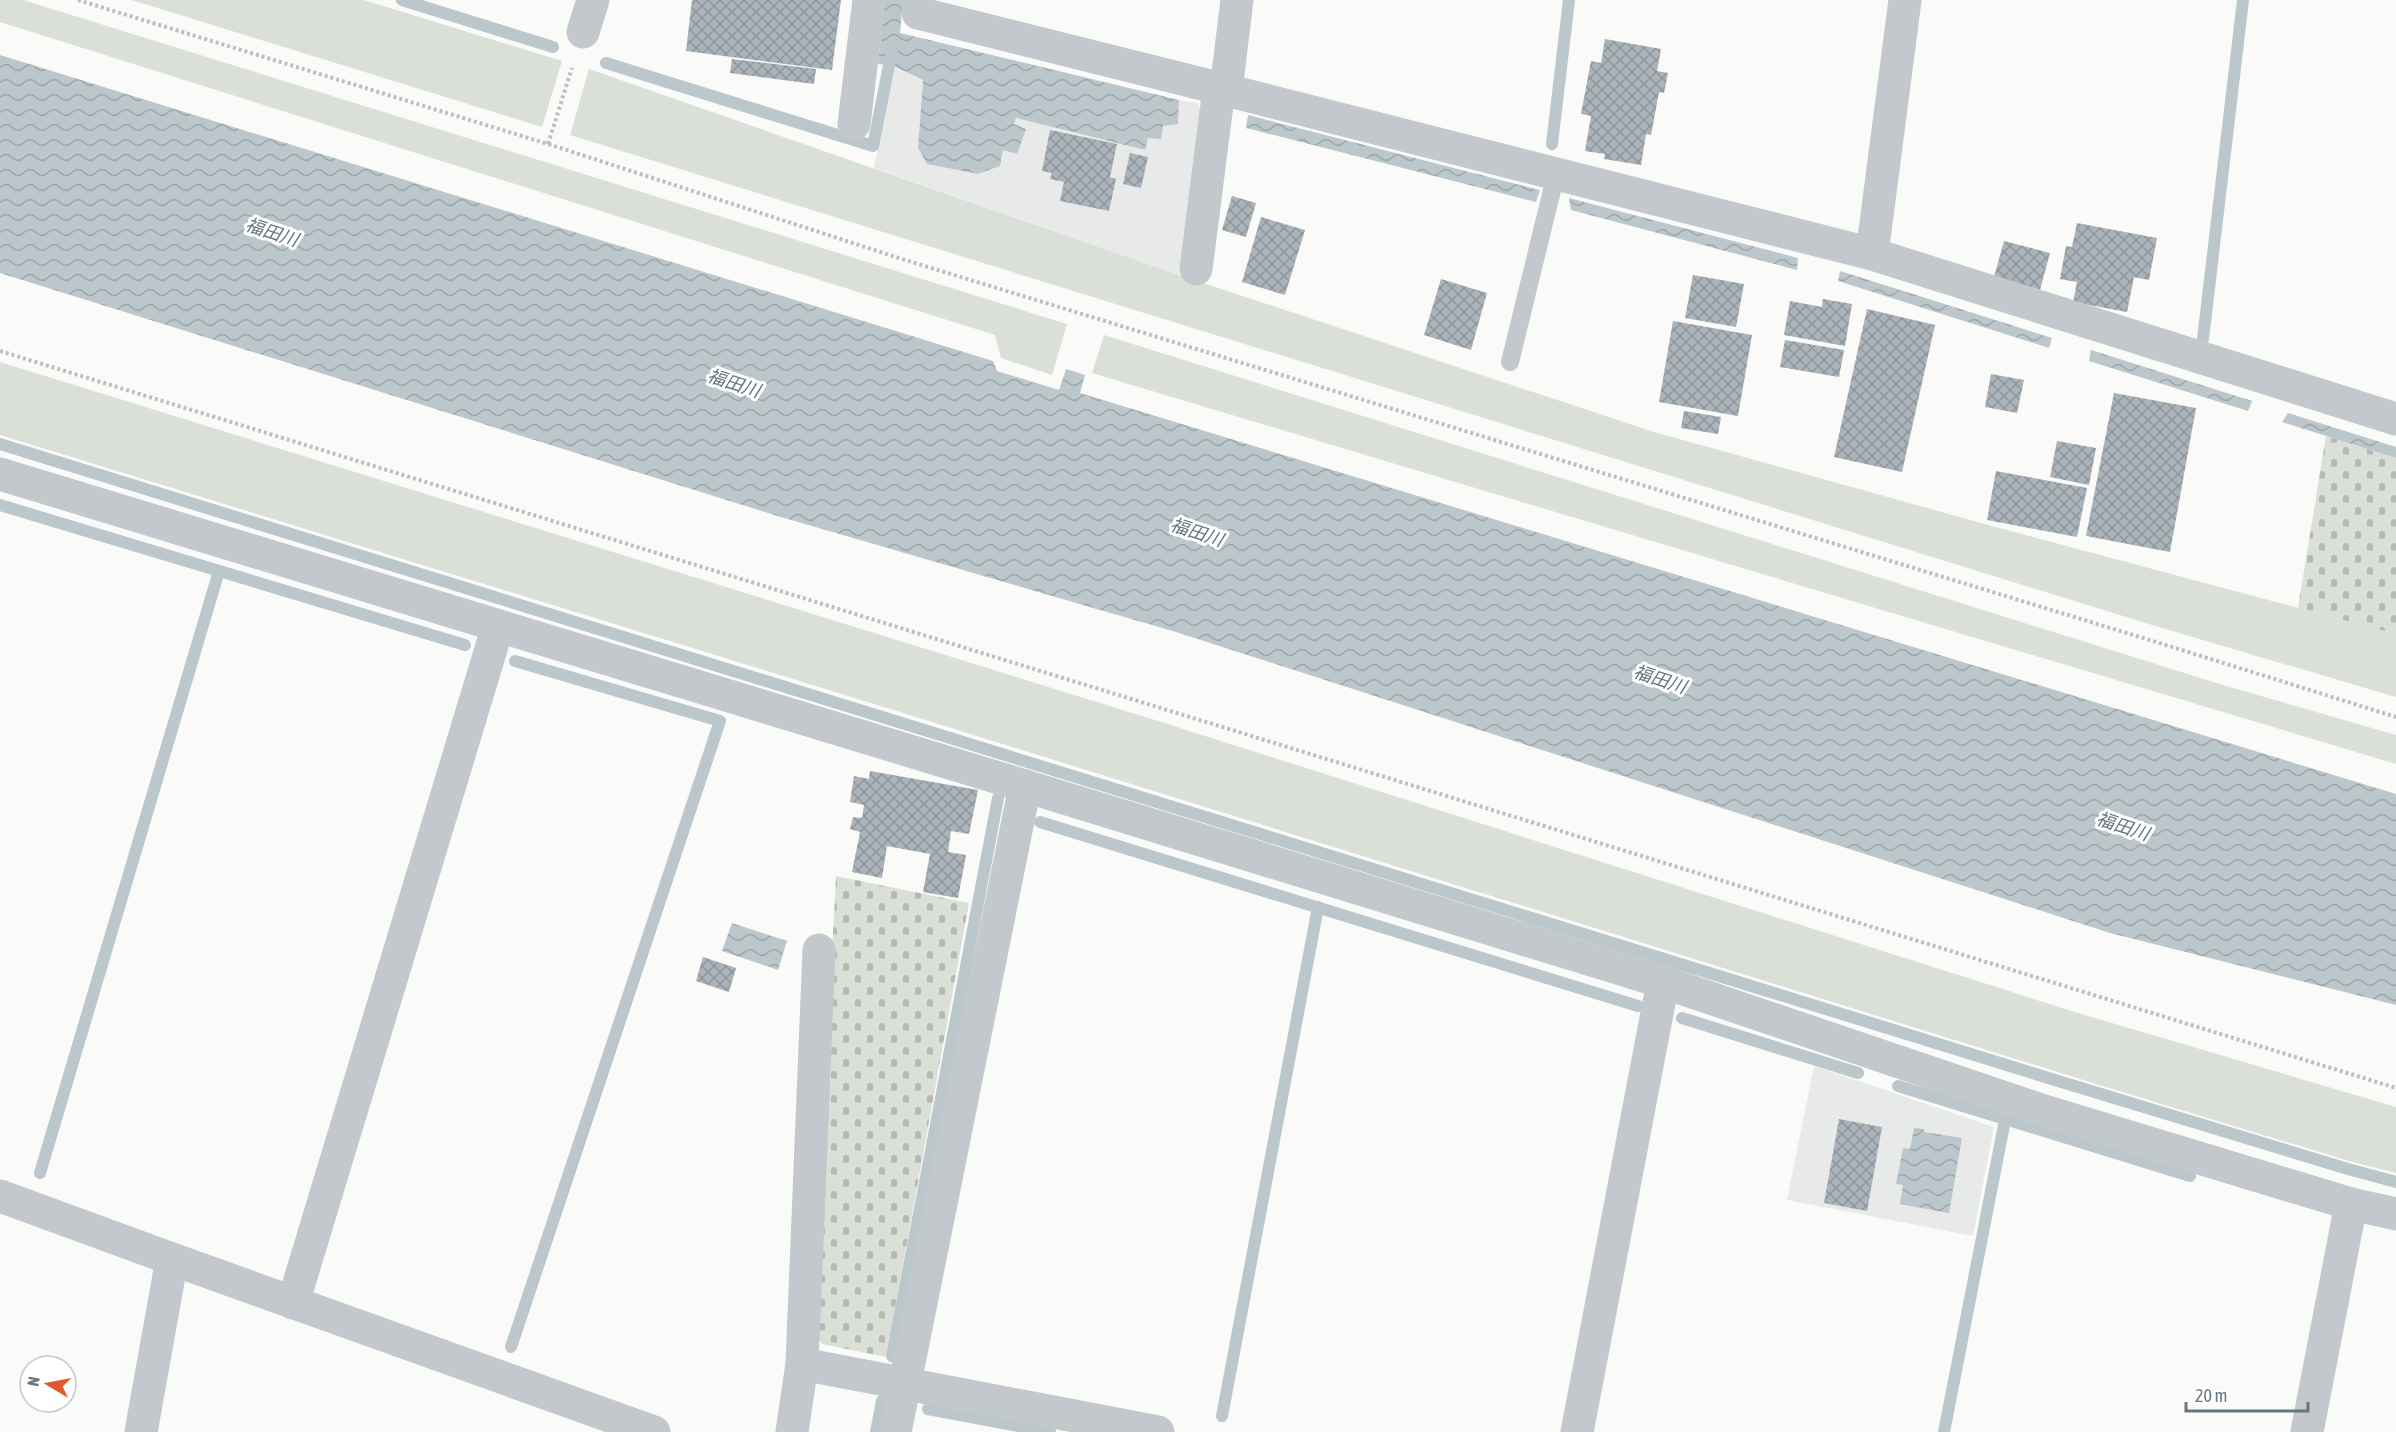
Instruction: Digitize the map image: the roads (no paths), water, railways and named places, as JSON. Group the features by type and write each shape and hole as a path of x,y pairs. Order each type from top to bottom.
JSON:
{"street":[{"path":"583,32 592,0"},
{"path":"854,124 869,0"},
{"path":"919,0 918,13 1872,254 2396,419"},
{"path":"1196,269 1237,0"},
{"path":"1872,254 1905,0"},
{"path":"0,474 1663,982 2041,1110 2351,1204 2396,1214"},
{"path":"293,1303 498,626"},
{"path":"895,1432 1025,786"},
{"path":"792,1432 802,1364 819,950"},
{"path":"1577,1432 1663,982"},
{"path":"0,1196 654,1432"},
{"path":"2307,1432 2351,1204"},
{"path":"141,1432 172,1259"},
{"path":"802,1364 1158,1432"}],"lane":[{"path":"1510,362 1556,174"}],"water":[{"path":"885,0 903,0 900,33 1179,100 1178,124 1163,126 1161,139 1148,138 1145,150 1016,118 1014,124 1026,129 1017,154 1003,150 1000,166 978,174 927,164 918,148 923,80 894,66 878,64"},
{"name":"福田川","path":"0,55 993,361 997,371 1059,390 1066,369 1085,375 1080,393 2396,794 2396,1005 2110,933 1176,632 781,517 0,273"},
{"path":"1248,115 1540,190 1536,202 1246,128"},
{"path":"1569,198 1798,258 1797,270 1571,210"},
{"path":"1840,271 2052,338 2049,348 1838,281"},
{"path":"2091,350 2252,401 2248,411 2089,361"},
{"path":"2288,413 2396,447 2396,458 2282,422"},
{"path":"732,923 787,941 778,970 722,951"},
{"path":"1914,1128 1924,1129 1924,1132 1962,1138 1949,1213 1900,1204 1903,1185 1896,1184 1903,1148 1910,1149"}],"waterway":[{"path":"402,0 553,47"},
{"path":"1552,144 1569,0"},
{"path":"2203,339 2243,0"},
{"path":"606,63 873,146 892,50"},
{"path":"0,444 2068,1084 2396,1182"},
{"path":"0,505 465,645"},
{"path":"40,1173 219,571"},
{"path":"511,1347 720,721 515,661"},
{"path":"892,1356 998,798"},
{"path":"1040,822 1638,1006"},
{"path":"1222,1416 1318,907"},
{"path":"1682,1018 1858,1073"},
{"path":"1898,1086 2190,1176"},
{"path":"1944,1432 2005,1120"},
{"path":"876,1432 882,1401"},
{"path":"928,1409 1050,1432"}]}
